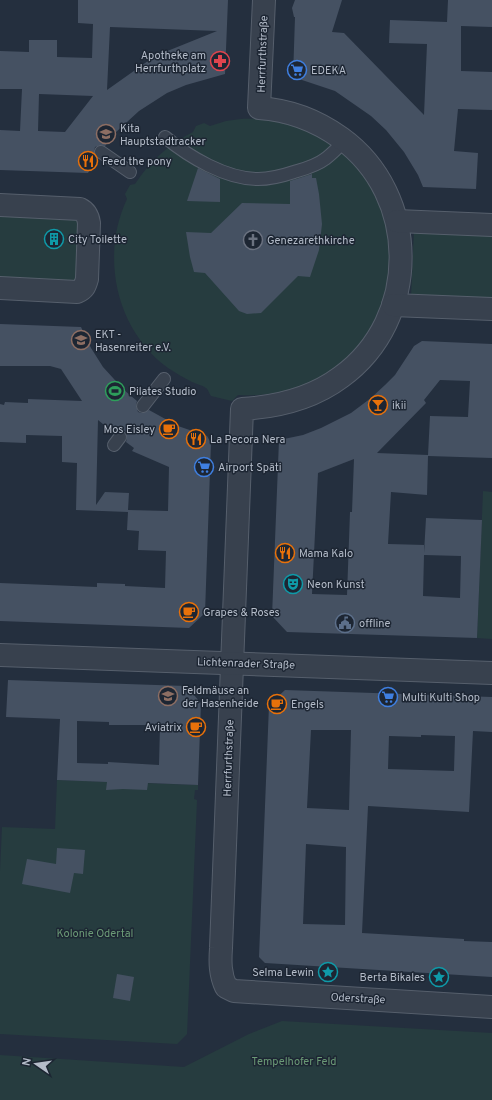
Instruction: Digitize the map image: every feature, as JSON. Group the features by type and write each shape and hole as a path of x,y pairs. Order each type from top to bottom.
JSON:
{"street":[{"name":"Herrfurthstraße","path":"264,0 259,108 284,111 307,118 331,131 345,141"},
{"path":"345,141 360,154 380,180 393,207 401,243 401,263 393,305 492,309"},
{"path":"0,205 80,208 88,216 89,223 87,279 82,290 77,292 0,288"},
{"path":"397,221 492,225"},
{"name":"Herrfurthstraße","path":"226,987 221,977 220,966 242,409 259,408 294,401 318,391 342,377 358,363 371,347 385,325 393,305"},
{"name":"Lichtenrader Straße","path":"0,655 492,673"},
{"name":"Oderstraße","path":"226,987 234,991 492,1006"}],"lane":[{"path":"165,137 186,154 207,165 245,178 256,179 281,176 316,164 324,160 345,141"},
{"path":"101,152 130,172"},
{"path":"143,406 164,379"}],"green space":[{"path":"241,119 276,121 293,126 324,139 338,149 351,161 368,181 391,224 393,233 386,288 377,316 363,340 344,360 323,376 297,388 269,394 238,395 232,401 211,396 207,389 168,368 150,352 136,334 125,313 118,291 114,268 115,244 119,221 127,199 125,194 130,185 135,184 147,168 161,154 176,142 193,132 196,126 204,123 210,126 226,121"},
{"path":"0,212 72,215 79,221 77,278 74,283 0,282"},
{"path":"414,230 492,232 492,302 411,297"},
{"path":"483,491 492,492 492,639 477,638"},
{"name":"Kolonie Odertal","path":"57,780 198,785 198,790 195,790 194,799 197,800 187,1034 177,1044 0,1034 0,871 2,827 55,829"},
{"name":"Tempelhofer Feld","path":"282,1021 492,1033 492,1100 0,1100 0,1055 184,1067 249,1034"}],"building":[{"path":"78,0 228,0 225,74 186,85 167,93 139,111 115,133 105,146 101,145 95,147 94,152 96,158 88,173 0,170 0,130 20,131 22,89 0,89 0,51 29,52 29,40 57,40 57,57 92,58 93,24 78,23","holes":["110,27 217,31 155,56 107,90","39,94 93,96 65,132 38,131"]},
{"path":"295,0 342,0 332,32 344,33 424,115 427,44 389,43 390,20 447,22 448,0 492,0 492,27 461,26 461,71 492,72 492,110 458,109 454,151 478,153 476,189 423,187 418,175 404,152 386,130 371,116 335,91 293,77 295,17 292,8"},
{"path":"198,168 220,179 220,202 187,201"},
{"name":"Genezarethkirche","path":"312,174 312,178 316,178 322,224 319,250 310,277 298,276 261,313 247,314 239,311 205,273 194,272 186,232 211,233 242,203 290,204 290,181"},
{"path":"0,324 81,327 91,348 103,367 124,390 137,401 136,405 138,412 142,413 149,410 178,426 207,436 211,443 205,613 189,628 0,621 0,583 97,587 97,583 165,588 166,551 138,550 139,531 127,530 128,512 76,510 77,463 62,462 62,436 26,435 26,443 0,442 0,404 4,405 5,402 28,403 28,399 82,401 61,369 50,366 0,366","holes":["98,420 114,433 121,430 125,431 127,438 126,442 134,448 132,451 169,467 168,511 128,510 129,493 105,492 96,505"]},
{"path":"422,341 492,344 492,458 428,456 427,495 391,492 388,544 424,545 426,518 482,520 477,638 287,632 272,616 279,440 303,435 351,413 371,398 395,375 414,346","holes":["440,380 470,381 468,417 430,416 428,455 377,453 426,403 424,400","354,459 352,512 350,512 347,595 312,594 318,473","424,555 461,556 460,598 423,596"]},
{"path":"8,680 186,686 201,703 198,785 148,783 147,790 106,790 107,782 57,780 60,719 6,717","holes":["77,721 109,722 109,725 160,725 159,765 108,762 108,764 77,763"]},
{"path":"285,690 492,697 492,732 473,731 469,812 368,806 362,933 492,942 492,977 265,963 259,957 269,705","holes":["311,730 351,730 349,810 307,808","421,735 455,736 454,771 388,769 389,736 421,737","306,844 346,847 345,925 303,924"]},
{"path":"57,848 85,850 83,874 74,873 70,893 22,884 27,859 56,864"},
{"path":"117,974 134,977 130,1001 113,998"}],"place":[{"name":"Apotheke am Herrfurthplatz","path":"220,61"},
{"name":"EDEKA","path":"297,70"},
{"name":"Kita Hauptstadtracker","path":"106,134"},
{"name":"Feed the pony","path":"88,161"},
{"name":"City Toilette","path":"54,239"},
{"name":"Genezarethkirche","path":"253,240"},
{"name":"EKT - Hasenreiter e.V.","path":"81,340"},
{"name":"Pilates Studio","path":"115,391"},
{"name":"ikii","path":"378,405"},
{"name":"Mos Eisley","path":"169,429"},
{"name":"La Pecora Nera","path":"196,439"},
{"name":"Airport Späti","path":"204,467"},
{"name":"Mama Kalo","path":"285,553"},
{"name":"Neon Kunst","path":"293,584"},
{"name":"Grapes & Roses","path":"189,612"},
{"name":"offline","path":"345,623"},
{"name":"Feldmäuse an der Hasenheide","path":"168,696"},
{"name":"Multi Kulti Shop","path":"388,697"},
{"name":"Engels","path":"277,704"},
{"name":"Aviatrix","path":"196,727"},
{"name":"Selma Lewin","path":"328,972"},
{"name":"Berta Bikales","path":"439,977"}]}
